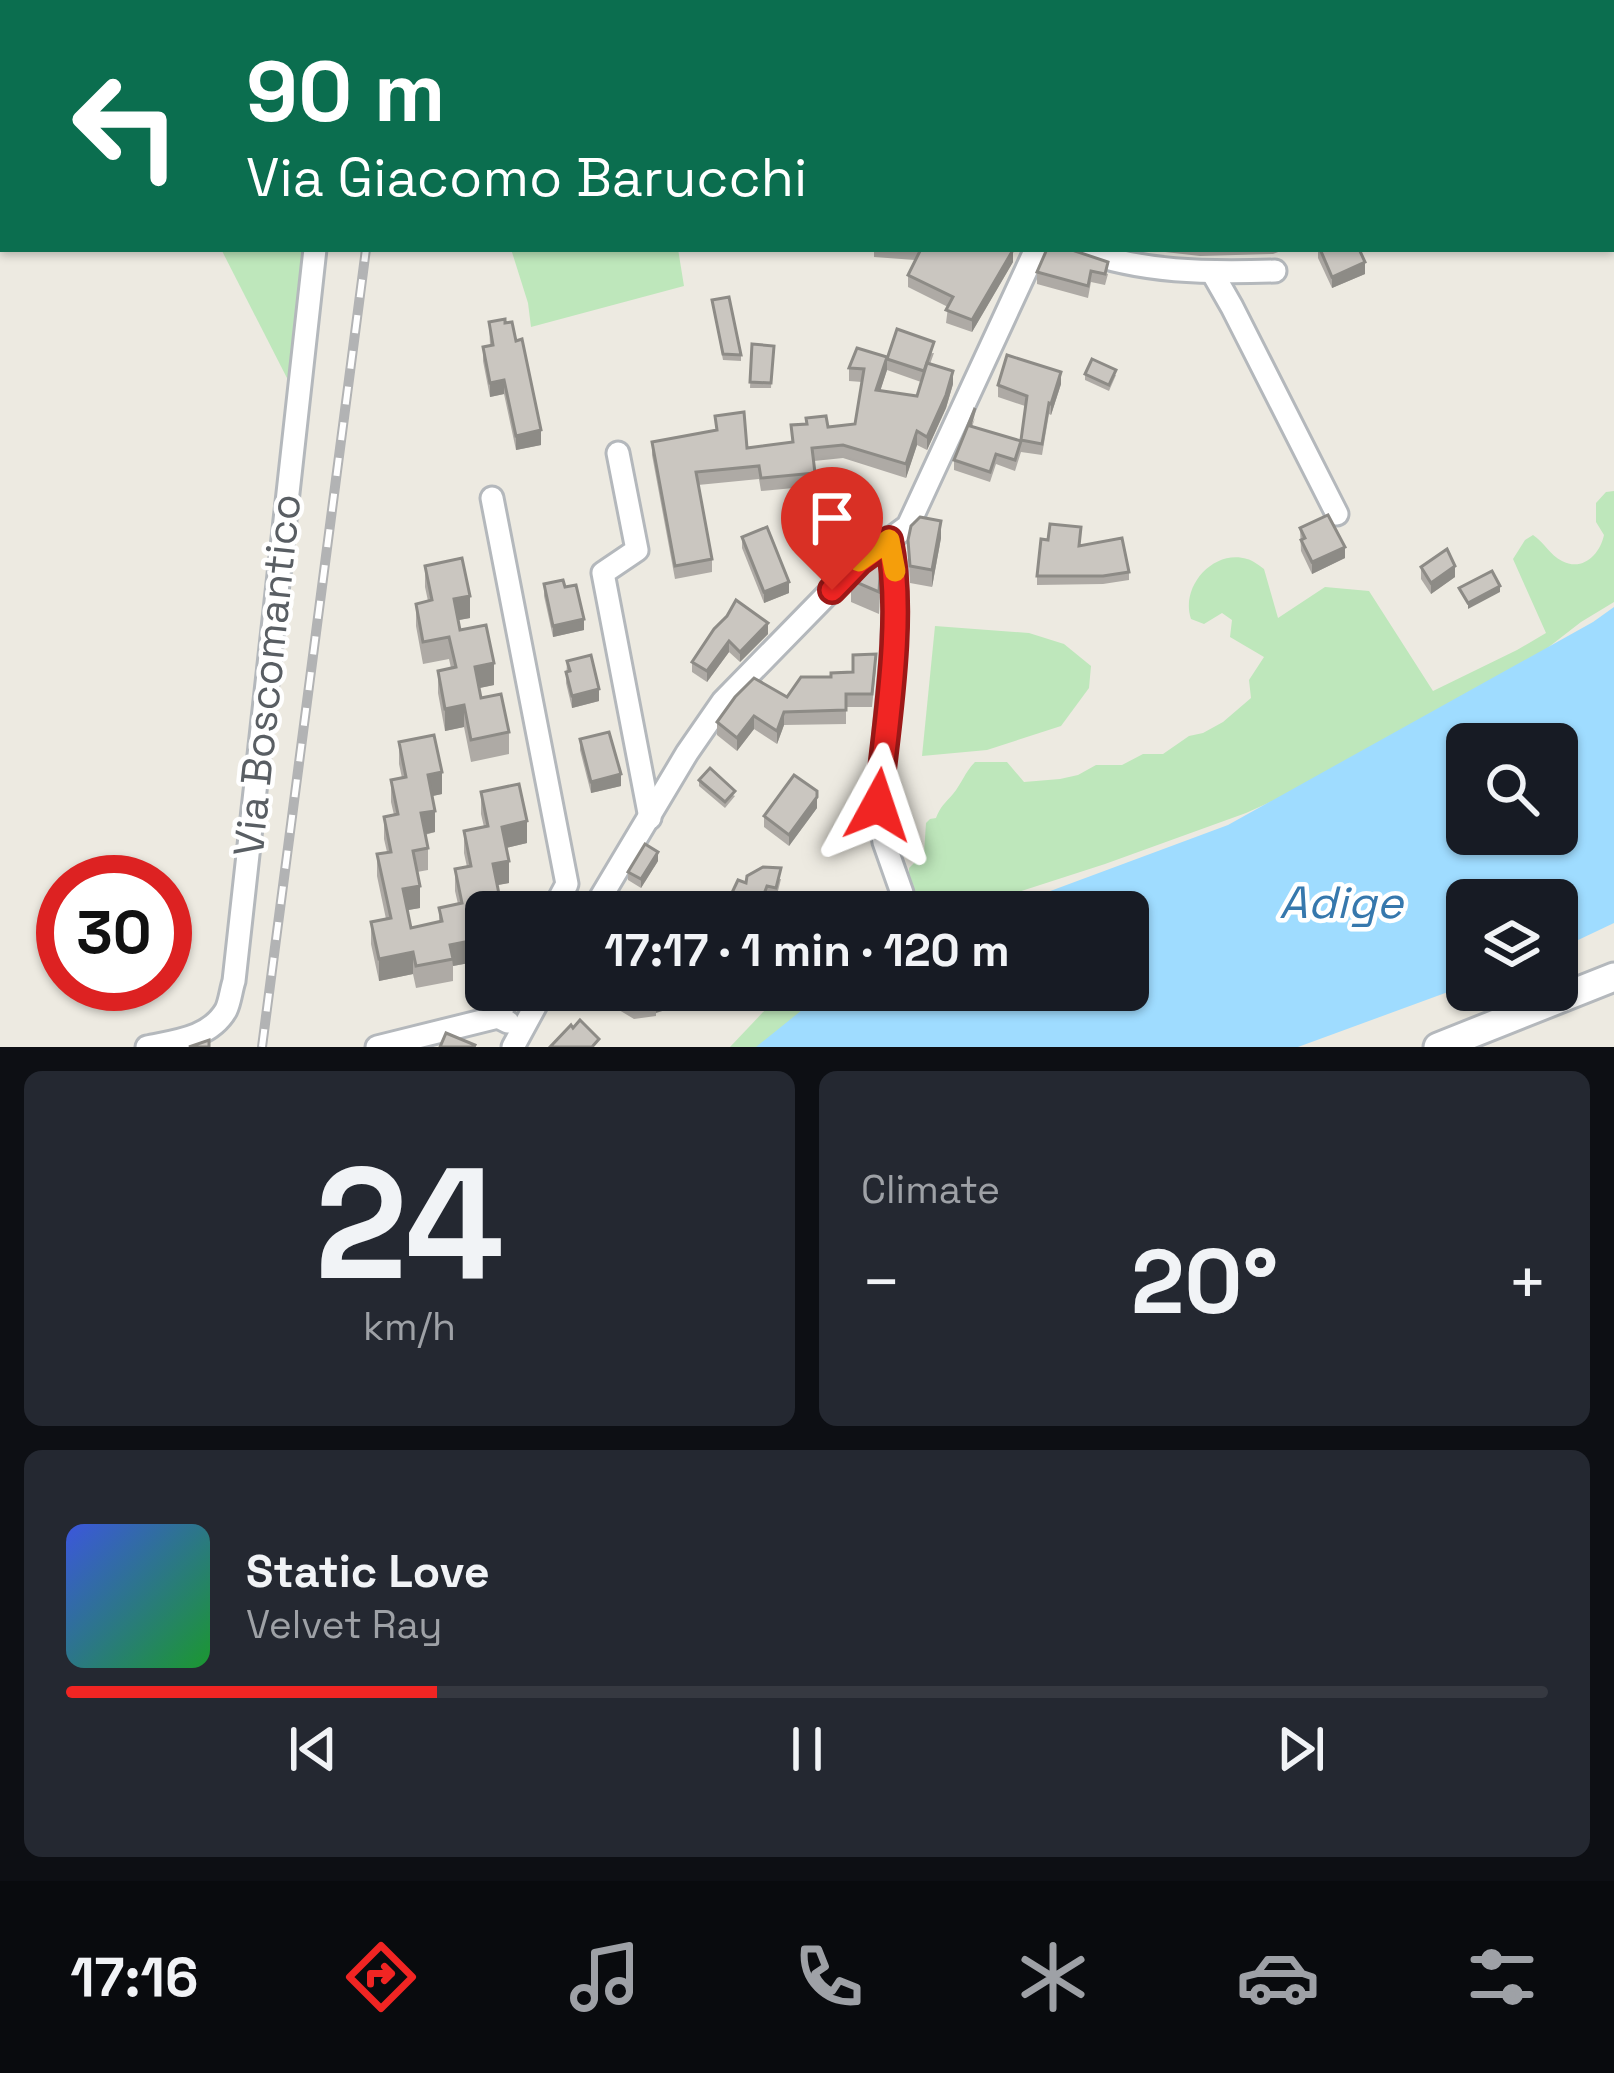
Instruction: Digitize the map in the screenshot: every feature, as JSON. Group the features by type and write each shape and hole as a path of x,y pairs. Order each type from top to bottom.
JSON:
{"street":[{"name":"Via Boscomantico","path":"147,1047 208,1030 226,1010 234,981 315,252"},
{"path":"605,891 724,700 859,562 908,526 1035,252"},
{"path":"1089,252 1145,268 1275,271"},
{"path":"1212,272 1337,514"},
{"path":"618,453 638,550 603,573 650,818"},
{"path":"491,498 567,884 563,891"},
{"path":"889,540 896,570 878,805 884,842 901,891"},
{"path":"1438,1047 1614,977"},
{"path":"376,1047 498,1017 501,1011"},
{"path":"498,1017 517,1038 532,1011"}],"green space":[{"path":"223,252 303,252 288,380"},
{"path":"512,252 678,252 684,286 531,327"},
{"path":"1614,491 1614,602 1541,653 1295,791 1246,813 1021,891 908,891 909,868 924,853 926,823 936,818 975,762 1007,762 1024,782 1078,775 1096,765 1122,765 1143,754 1163,754 1189,736 1223,722 1251,698 1249,680 1264,657 1230,637 1232,620 1222,613 1204,624 1191,619 1190,595 1211,565 1234,557 1264,569 1278,618 1325,587 1369,591 1433,691 1546,633 1513,559 1533,535 1562,561 1577,564 1589,559 1604,535 1596,522 1596,503 1606,492"},
{"path":"935,626 1029,633 1064,644 1091,666 1089,688 1061,726 987,750 922,756"},
{"path":"764,1011 805,1011 758,1047 730,1047"}],"water":[{"name":"Adige","path":"1614,607 1614,923 1578,940 1578,879 1446,879 1446,993 1298,1047 756,1047 801,1011 1149,1011 1149,891 1050,891 1228,825"}],"building":[{"path":"920,252 1012,252 972,320 946,310 953,297 908,275"},
{"path":"1046,252 1078,252 1108,262 1105,274 1091,271 1088,286 1037,272"},
{"path":"1321,252 1360,252 1365,262 1332,277"},
{"path":"729,297 741,355 723,354 712,300"},
{"path":"505,319 505,323 512,322 516,341 522,339 541,430 516,436 504,380 490,383 483,347 493,345 489,322"},
{"path":"897,329 934,342 924,371 887,359"},
{"path":"752,344 774,346 771,383 750,382"},
{"path":"857,348 887,357 876,390 917,396 927,363 953,371 927,437 917,431 906,464 843,445 812,448 815,473 761,478 759,466 696,472 712,559 675,566 652,442 717,430 715,416 744,412 747,448 793,442 791,425 807,424 806,418 826,416 828,427 855,424 864,369 849,368"},
{"path":"1007,355 1061,372 1049,403 1042,444 1021,440 1027,396 998,385"},
{"path":"1092,359 1116,370 1109,385 1085,374"},
{"path":"975,408 970,426 1021,441 1015,460 996,454 990,472 954,460"},
{"path":"1328,515 1345,547 1312,562 1300,528"},
{"path":"920,517 941,521 932,570 910,566 908,540 911,526"},
{"path":"1050,524 1081,527 1079,546 1122,538 1129,572 1037,576 1041,539 1048,540"},
{"path":"767,527 789,582 764,592 742,537"},
{"path":"1447,549 1455,566 1431,583 1421,567"},
{"path":"868,552 881,558 879,592 851,580"},
{"path":"462,558 470,596 454,599 460,630 486,625 494,663 475,667 481,698 501,694 509,732 471,740 464,705 445,709 438,671 456,667 449,637 423,642 416,604 432,600 425,566"},
{"path":"1492,571 1500,586 1468,603 1459,588"},
{"path":"563,580 565,587 576,585 584,619 553,626 544,584"},
{"path":"736,600 768,623 740,652 729,641 707,671 692,662"},
{"path":"876,654 872,694 846,694 846,710 784,712 777,731 754,716 737,738 717,722 754,678 787,697 801,677 853,672 853,655"},
{"path":"591,655 599,689 572,696 567,661"},
{"path":"609,732 621,774 591,782 580,739"},
{"path":"434,735 442,772 428,775 435,811 421,813 428,848 413,851 420,886 403,889 411,928 442,921 439,908 462,903 455,869 471,866 464,831 488,826 481,792 519,784 527,821 502,827 509,861 493,864 498,891 465,891 465,942 450,945 453,959 416,966 413,952 379,959 371,922 391,918 377,854 391,852 384,817 398,814 391,780 406,777 399,742"},
{"path":"710,768 735,791 725,802 699,780"},
{"path":"794,775 817,791 817,797 789,835 764,816"},
{"path":"645,844 658,852 641,879 628,872"},
{"path":"763,867 781,868 776,888 733,891 738,880 746,883 747,876"},
{"path":"580,1020 599,1039 592,1047 550,1047 571,1025"},
{"path":"446,1033 475,1045 440,1047"}],"railway":[{"path":"262,1047 366,252"}],"slow traffic":[{"path":"859,561 889,540 895,571"}],"route":[{"path":"832,590 889,540 896,570 878,805"}]}
